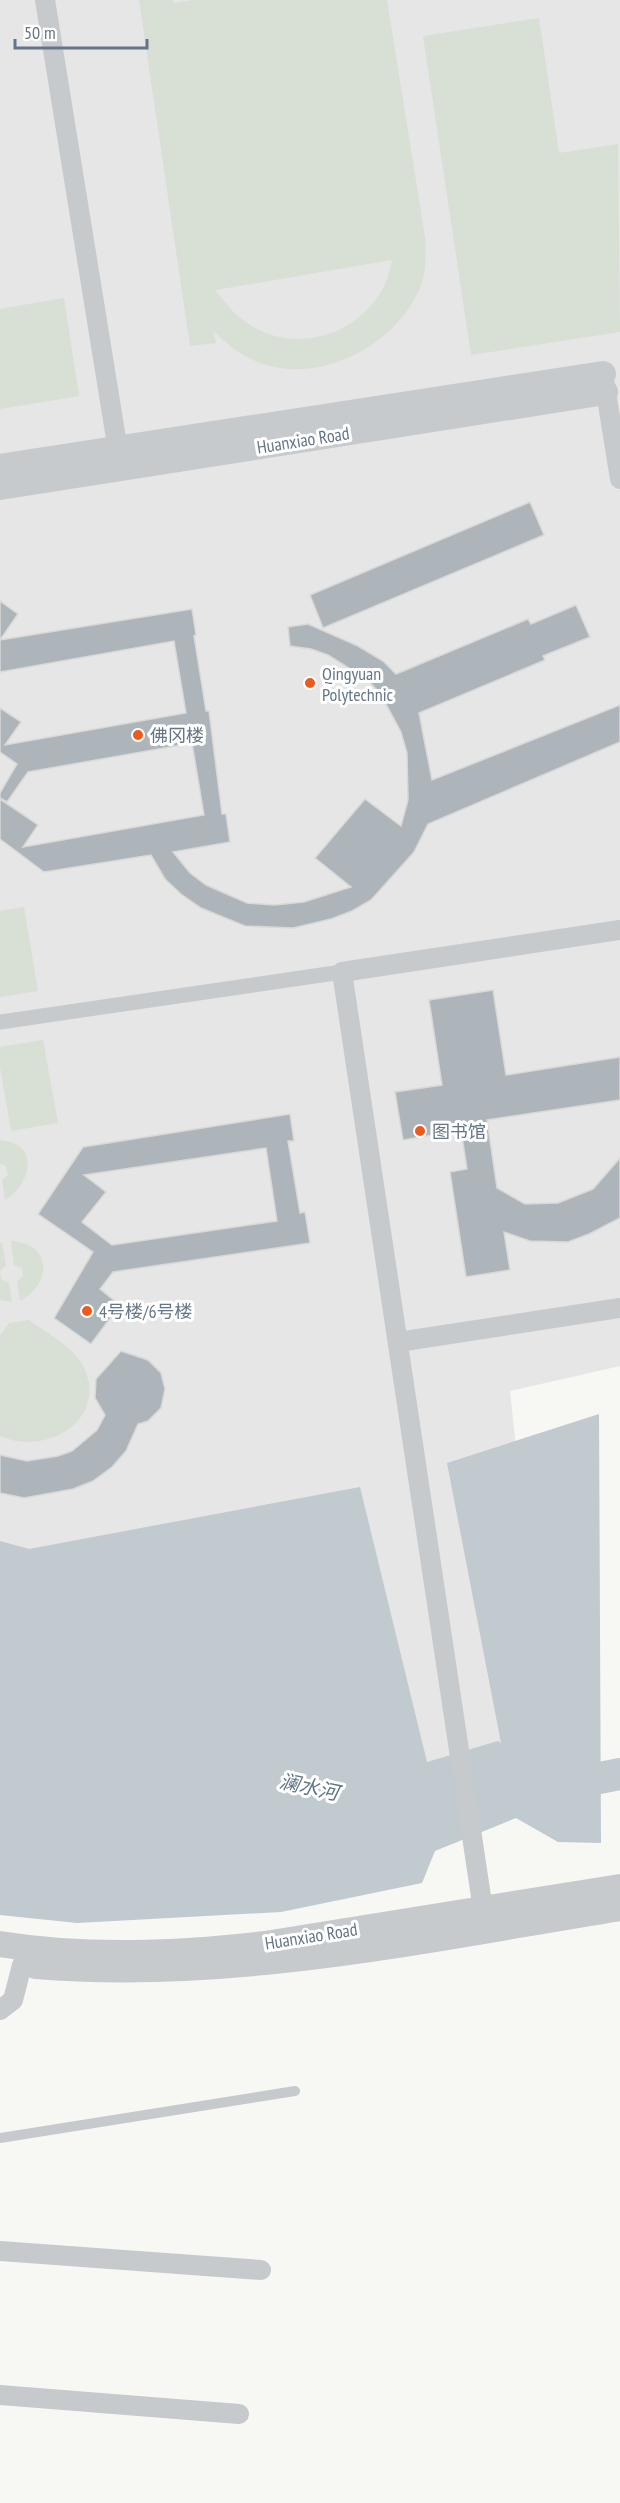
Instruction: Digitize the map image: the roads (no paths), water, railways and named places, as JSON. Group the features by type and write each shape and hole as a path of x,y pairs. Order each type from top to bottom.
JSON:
{"street":[{"path":"45,0 119,459"},
{"path":"604,383 620,480"},
{"name":"Huanxiao Road","path":"0,487 119,459 604,383"},
{"name":"Huanxiao Road","path":"0,468 119,459"},
{"path":"0,1022 620,930"},
{"path":"342,972 484,1919"},
{"path":"398,1342 620,1308"},
{"name":"Huanxiao Road","path":"11,1963 80,1970 181,1970 305,1957 620,1887"},
{"name":"Huanxiao Road","path":"0,1944 98,1953 207,1950 484,1919 620,1908"},
{"path":"0,2010 13,2000 11,1963"},
{"path":"0,2251 261,2270"},
{"path":"0,2395 239,2414"}],"lane":[{"path":"0,2138 295,2091"}],"water":[{"path":"599,1414 601,1843 558,1842 516,1818 435,1851 422,1883 281,1912 77,1923 0,1915 0,1541 29,1549 360,1487 427,1762 498,1741 501,1743 447,1463"}],"waterway":[{"name":"澜水河","path":"559,1786 620,1774"}],"place":[{"name":"Qingyuan Polytechnic","path":"310,683"},
{"name":"佛冈楼","path":"138,735"},
{"name":"图书馆","path":"420,1131"},
{"name":"4号楼/6号楼","path":"87,1311"}]}
